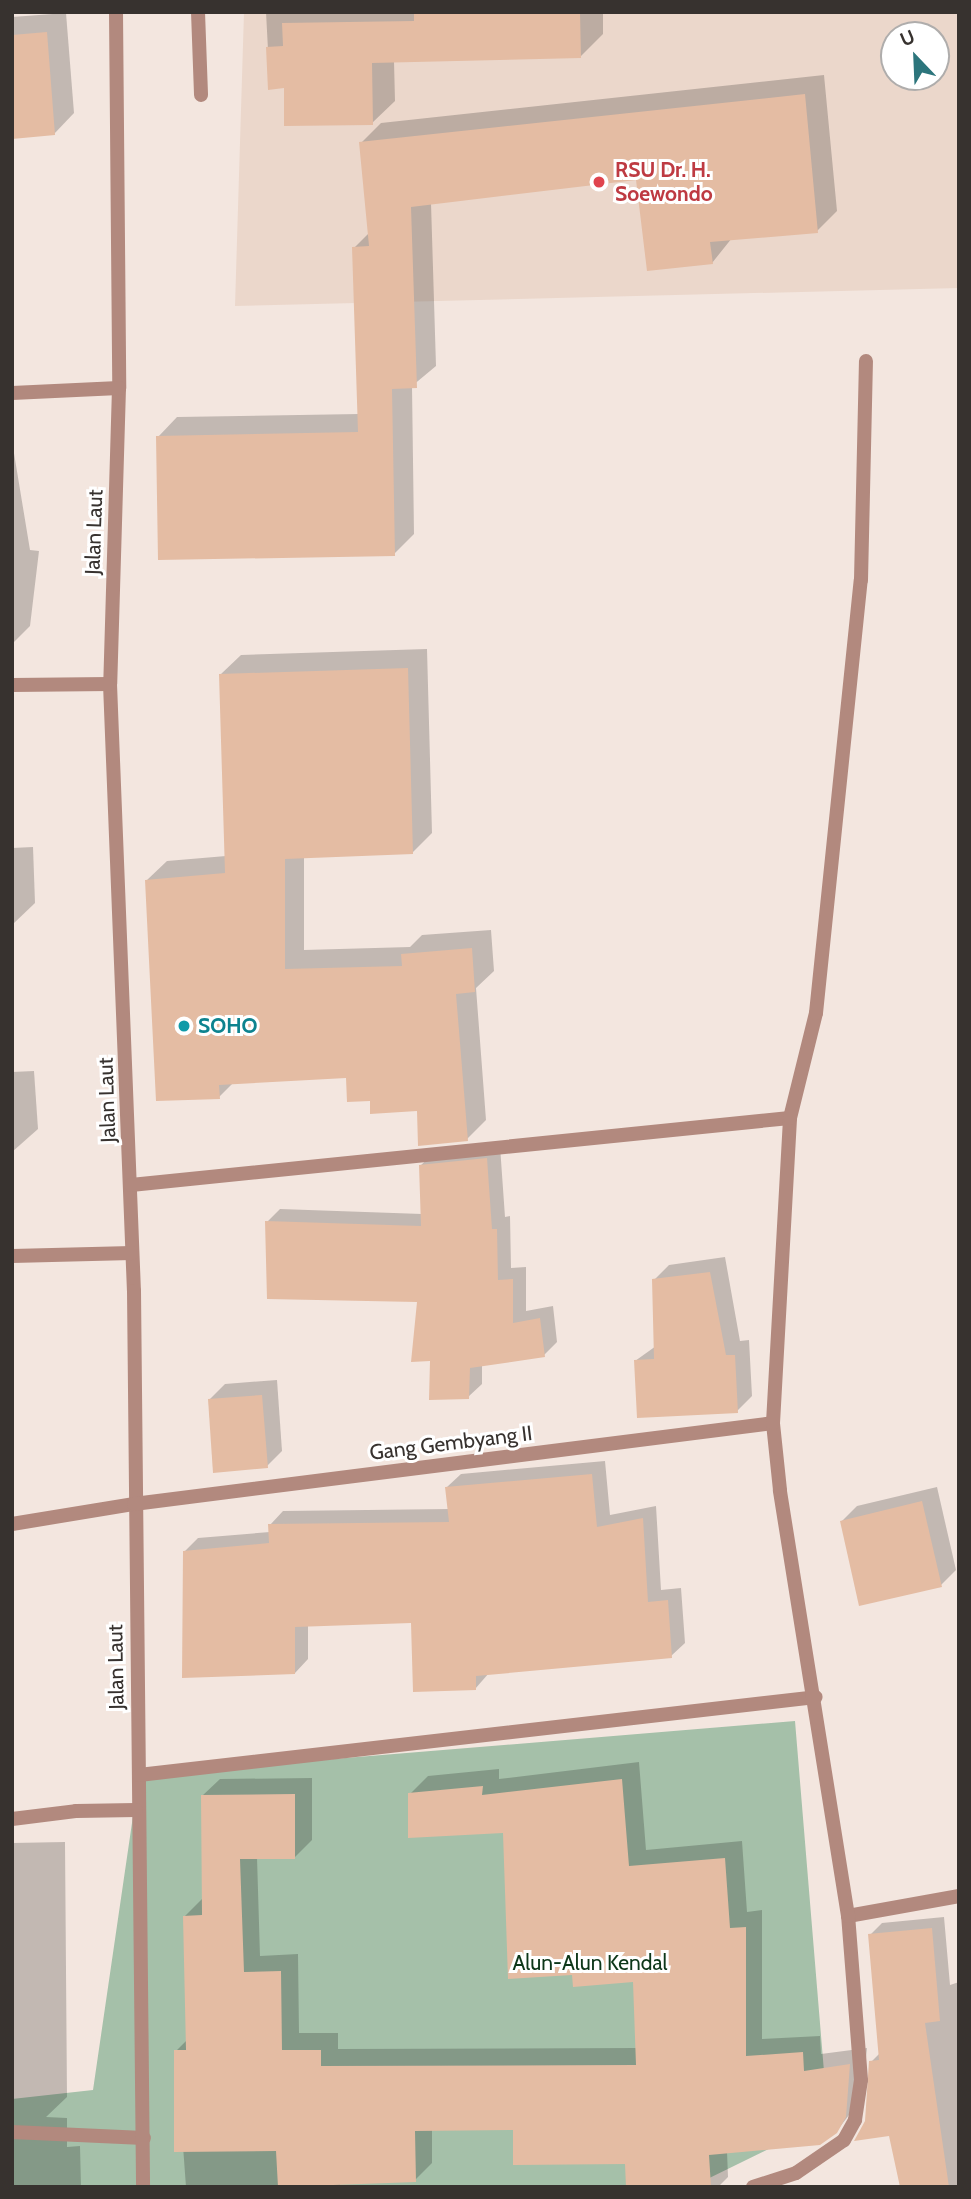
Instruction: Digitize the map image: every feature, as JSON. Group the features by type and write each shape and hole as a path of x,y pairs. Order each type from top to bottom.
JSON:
{"street":[{"name":"Jalan Laut","path":"116,12 119,388 110,684 131,1185 139,1775 136,1810 143,2187"},
{"path":"198,12 201,95"},
{"path":"753,2187 796,2173 844,2140 855,2120 861,2080 848,1916 816,1697 779,1490 773,1423 790,1118 816,1013 860,580 866,361"},
{"path":"12,393 119,388"},
{"path":"12,685 110,684"},
{"path":"131,1185 790,1118"},
{"path":"12,1255 132,1253"},
{"name":"Gang Gembyang II","path":"12,1524 134,1504 773,1423"},
{"path":"139,1775 816,1697"},
{"path":"12,1819 76,1811 136,1810"},
{"path":"848,1916 959,1896"},
{"path":"12,2132 144,2138"}],"shaded area":[{"name":"RSU Dr. H. Soewondo","path":"244,12 959,12 959,288 235,306"}],"green space":[{"name":"Alun-Alun Kendal","path":"795,1721 828,2120 691,2187 12,2187 12,2099 93,2090 139,1775"}],"building":[{"path":"414,12 580,12 581,58 372,63 373,125 284,126 284,88 268,90 266,47 283,46 282,23 414,21"},
{"path":"47,32 55,135 12,139 12,35"},
{"path":"805,94 818,233 710,242 713,264 647,271 636,180 411,207 417,388 392,389 395,556 158,560 156,436 358,432 352,247 369,246 359,142"},
{"path":"408,668 413,854 285,859 285,969 402,966 401,954 472,948 475,992 456,994 468,1141 418,1146 417,1111 370,1114 370,1101 347,1102 346,1078 219,1085 220,1099 156,1101 145,880 225,873 219,674"},
{"path":"487,1158 492,1229 497,1229 498,1280 513,1279 513,1323 540,1318 545,1357 470,1368 469,1399 429,1400 430,1361 411,1362 417,1302 267,1299 265,1221 421,1226 419,1165"},
{"path":"710,1272 726,1355 735,1355 738,1413 637,1418 634,1360 654,1359 652,1279"},
{"path":"262,1395 268,1468 213,1473 208,1399"},
{"path":"592,1474 597,1527 643,1518 648,1602 668,1600 672,1658 476,1676 476,1690 413,1692 411,1623 295,1627 295,1674 182,1678 183,1551 269,1543 268,1524 449,1522 445,1487"},
{"path":"922,1501 942,1587 859,1606 840,1521"},
{"path":"622,1779 629,1866 725,1858 730,1928 746,1927 746,2056 803,2052 804,2071 850,2064 846,2117 837,2133 820,2145 709,2155 711,2187 626,2187 625,2164 513,2165 513,2130 415,2131 416,2182 278,2187 276,2151 174,2152 174,2050 186,2050 183,1916 202,1915 201,1795 295,1794 295,1859 240,1859 244,1972 281,1971 282,2050 321,2050 321,2066 636,2065 633,1982 573,1987 572,1975 508,1979 503,1833 408,1838 408,1793 483,1786 482,1795"},
{"path":"932,1928 940,2021 925,2023 949,2187 900,2187 889,2136 854,2141 865,2121 869,2061 879,2060 868,1934"}],"place":[{"name":"RSU Dr. H. Soewondo","path":"599,182"},
{"name":"SOHO","path":"184,1026"}]}
